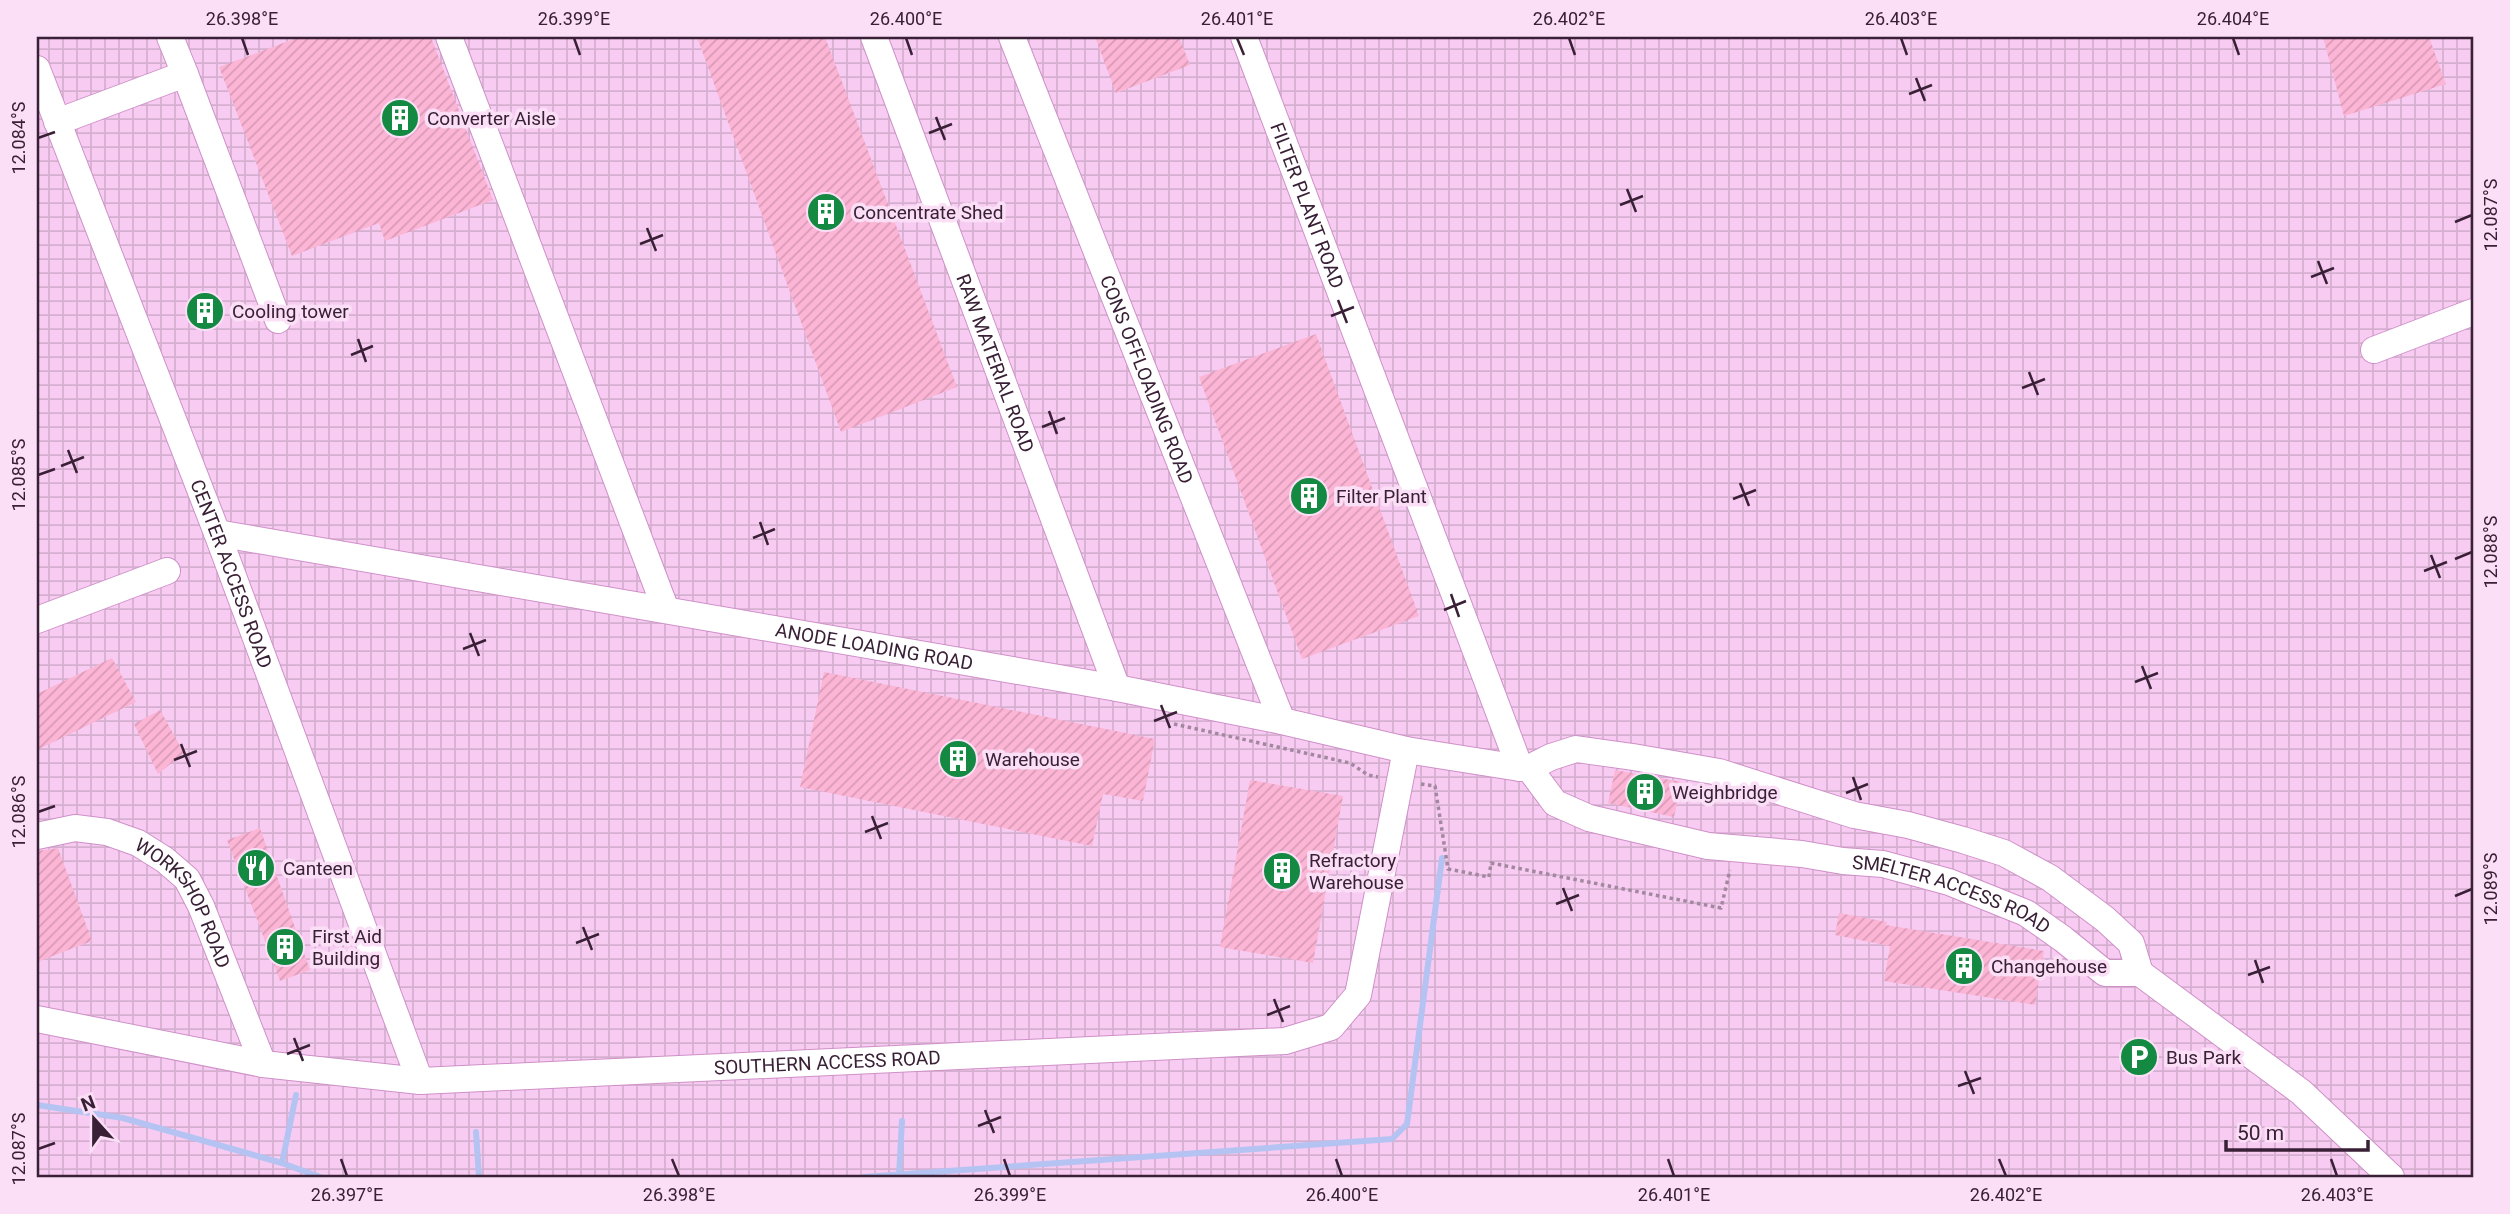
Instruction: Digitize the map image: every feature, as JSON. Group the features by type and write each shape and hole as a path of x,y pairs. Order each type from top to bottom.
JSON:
{"lane":[{"path":"170,37 278,320"},
{"path":"449,37 666,611"},
{"name":"RAW MATERIAL ROAD","path":"874,37 1117,688"},
{"name":"CONS OFFLOADING ROAD","path":"1012,37 1282,721"},
{"name":"FILTER PLANT ROAD","path":"1244,37 1524,768"},
{"name":"CENTER ACCESS ROAD","path":"37,69 217,533 421,1082"},
{"path":"57,122 184,74"},
{"path":"2374,349 2473,312"},
{"name":"ANODE LOADING ROAD","path":"217,533 1117,688 1282,721 1406,750 1524,768"},
{"path":"37,620 167,571"},
{"path":"1524,768 1576,749 1655,760 1718,772 1854,815 1908,825 2004,853 2050,878 2089,907 2131,943 2140,972 2301,1092 2391,1177"},
{"name":"SOUTHERN ACCESS ROAD","path":"37,1019 262,1064 421,1082 1285,1041 1331,1027 1358,995 1406,750"},
{"name":"SMELTER ACCESS ROAD","path":"1524,768 1555,803 1589,818 1695,843 1883,864 1949,881 2026,914 2063,939 2105,973 2140,972"},
{"name":"WORKSHOP ROAD","path":"37,836 75,828 107,832 138,843 165,860 187,879 201,906 262,1064"}],"path":[{"path":"1163,722 1350,764 1368,775 1435,786 1448,869 1489,877 1491,863 1721,908 1736,848"}],"shaded area":[{"path":"37,37 2473,37 2473,1177 37,1177"}],"building":[{"path":"299,37 431,37 493,200 385,241 379,223 292,256 219,67"},
{"name":"Concentrate Shed","path":"697,37 825,37 957,387 841,432"},
{"path":"1095,37 1179,37 1190,65 1116,93"},
{"path":"2323,37 2429,37 2446,84 2344,116"},
{"name":"Cooling tower","path":"210,296 218,319 200,325 192,302"},
{"name":"Filter Plant","path":"1316,334 1419,616 1302,659 1199,377"},
{"path":"112,658 136,702 37,750 37,694"},
{"name":"Warehouse","path":"824,672 1155,739 1143,801 1103,794 1092,846 800,787"},
{"path":"160,710 184,753 158,774 134,724"},
{"name":"Weighbridge","path":"1615,770 1682,782 1674,817 1608,803"},
{"name":"Refractory Warehouse","path":"1250,780 1343,796 1313,963 1220,947"},
{"path":"260,828 310,970 280,981 227,840"},
{"path":"58,848 92,941 37,962 37,851"},
{"name":"Changehouse","path":"1839,913 1887,922 1886,925 2044,951 2035,1005 1884,981 1890,946 1835,935"}],"waterway":[{"path":"864,1177 1392,1139 1407,1124 1442,858"},
{"path":"282,1163 296,1095"},
{"path":"37,1105 123,1118 282,1163 320,1177"},
{"path":"899,1176 902,1121"},
{"path":"476,1132 479,1177"}],"place":[{"name":"Converter Aisle","path":"400,118"},
{"name":"Concentrate Shed","path":"826,212"},
{"name":"Cooling tower","path":"205,311"},
{"name":"Filter Plant","path":"1309,496"},
{"name":"Warehouse","path":"958,759"},
{"name":"Weighbridge","path":"1645,792"},
{"name":"Canteen","path":"256,868"},
{"name":"Refractory Warehouse","path":"1282,871"},
{"name":"First Aid Building","path":"285,947"},
{"name":"Changehouse","path":"1964,966"},
{"name":"Bus Park","path":"2139,1057"}]}
